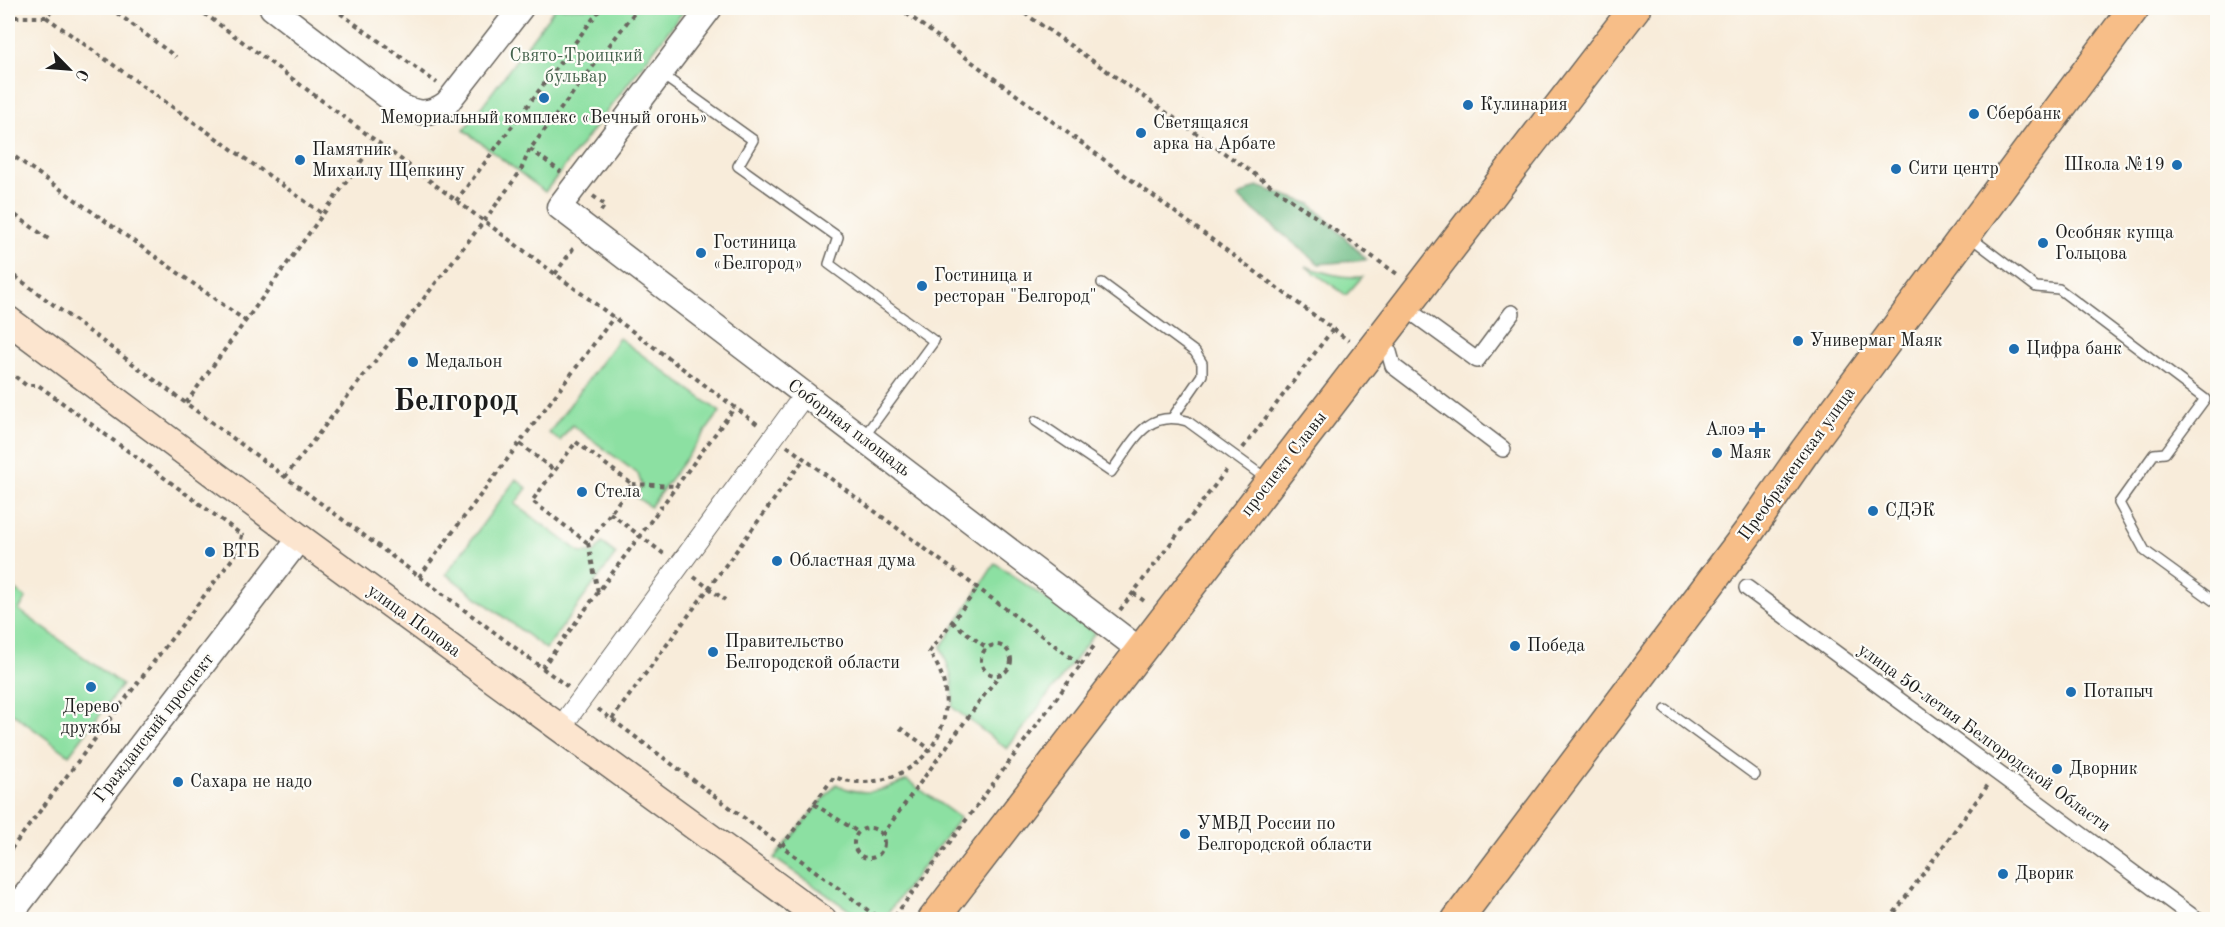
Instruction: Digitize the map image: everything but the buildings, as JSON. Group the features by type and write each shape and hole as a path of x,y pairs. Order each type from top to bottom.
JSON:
{"main road":[{"name":"проспект Славы","path":"933,920 1635,8"},
{"name":"Преображенская улица","path":"1457,920 1749,530 1805,451 2134,8"},
{"name":"улица Попова","path":"8,320 300,538 824,920"}],"street":[{"path":"278,9 396,103 406,110 417,113 439,109 446,90 521,8"},
{"path":"661,74 710,8"},
{"name":"Соборная площадь","path":"661,74 558,207 1140,650"},
{"path":"1411,298 1477,360 1512,313"},
{"path":"1374,346 1389,352 1393,366 1503,449"},
{"path":"561,727 805,394"},
{"name":"Гражданский проспект","path":"8,918 300,538"},
{"name":"улица 50-летия Белгородской Области","path":"1747,588 2197,920"}],"lane":[{"path":"661,74 753,140 738,166 838,237 829,264 934,341 862,438"},
{"path":"1966,234 2036,287 2059,289 2205,399 2165,453 2154,454 2119,503 2145,550 2217,604"},
{"path":"1102,283 1200,358 1202,375 1173,417"},
{"path":"1036,421 1111,472 1143,430 1156,420 1173,417 1187,421 1270,481"},
{"path":"1666,710 1755,775"}],"path":[{"path":"46,17 53,10 49,8"},
{"path":"110,8 176,57"},
{"path":"197,8 1081,665"},
{"path":"333,8 446,90"},
{"path":"456,201 601,8"},
{"path":"285,477 484,221 520,172 530,149 638,8"},
{"path":"899,8 1333,329 1374,346"},
{"path":"1017,8 1411,298"},
{"path":"8,23 15,16 46,17 323,214"},
{"path":"186,403 376,141"},
{"path":"8,152 246,321"},
{"path":"8,210 50,240"},
{"path":"8,271 881,920"},
{"path":"419,577 614,317"},
{"path":"892,920 1109,626 1333,329"},
{"path":"8,371 26,385 38,385 242,535 238,550 8,853"},
{"path":"542,668 735,407"},
{"path":"598,592 588,543 532,501 554,470 576,442 632,484 677,486"},
{"path":"520,444 554,470"},
{"path":"612,719 804,459"},
{"path":"588,543 632,484"},
{"path":"610,513 725,600"},
{"path":"782,846 834,777 861,783 883,781 902,774 921,760 937,740 946,704 944,685 938,666 929,652 978,588"},
{"path":"952,622 987,648"},
{"path":"995,644 1009,651 1011,656 1010,667 1004,674 999,675 989,674 982,667 981,657 987,648 995,644"},
{"path":"882,835 999,675"},
{"path":"900,729 930,749"},
{"path":"1889,920 1997,773"},
{"path":"814,804 858,832"},
{"path":"873,828 882,835 884,845 880,854 872,859 858,854 853,846 858,832 873,828"}],"green space":[{"name":"Свято-Троицкий бульвар","path":"555,8 686,8 545,192 464,130"},
{"path":"1257,186 1311,204 1367,260 1319,264 1238,197"},
{"path":"1305,266 1333,275 1362,277 1346,295"},
{"path":"619,338 720,412 650,507 635,496 642,486 638,474 572,425 560,441 549,433"},
{"path":"516,479 527,488 515,504 581,553 594,553 602,543 616,554 546,649 446,574"},
{"path":"995,563 1095,633 1007,749 952,707 952,684 941,647"},
{"path":"8,584 26,598 19,610 122,685 69,755 8,710"},
{"path":"907,780 960,818 883,919 862,919 774,858 836,784 863,792 881,790"}],"place":[{"name":"Мемориальный комплекс «Вечный огонь»","path":"544,98"},
{"name":"Кулинария","path":"1468,105"},
{"name":"Сбербанк","path":"1974,114"},
{"name":"Светящаяся арка на Арбате","path":"1141,133"},
{"name":"Памятник Михаилу Щепкину","path":"300,160"},
{"name":"Школа №19","path":"2177,165"},
{"name":"Сити центр","path":"1896,169"},
{"name":"Особняк купца Гольцова","path":"2043,243"},
{"name":"Гостиница «Белгород»","path":"701,253"},
{"name":"Гостиница и ресторан \"Белгород\"","path":"922,286"},
{"name":"Универмаг Маяк","path":"1798,341"},
{"name":"Цифра банк","path":"2014,349"},
{"name":"Медальон","path":"413,362"},
{"name":"Алоэ","path":"1757,430"},
{"name":"Маяк","path":"1717,453"},
{"name":"Стела","path":"582,492"},
{"name":"СДЭК","path":"1873,511"},
{"name":"ВТБ","path":"210,552"},
{"name":"Областная дума","path":"777,561"},
{"name":"Победа","path":"1515,646"},
{"name":"Правительство Белгородской области","path":"713,652"},
{"name":"Дерево дружбы","path":"91,687"},
{"name":"Потапыч","path":"2071,692"},
{"name":"Дворник","path":"2057,769"},
{"name":"Сахара не надо","path":"178,782"},
{"name":"УМВД России по Белгородской области","path":"1185,834"},
{"name":"Дворик","path":"2003,874"}],"district":[{"name":"Белгород","path":"456,402"}]}
